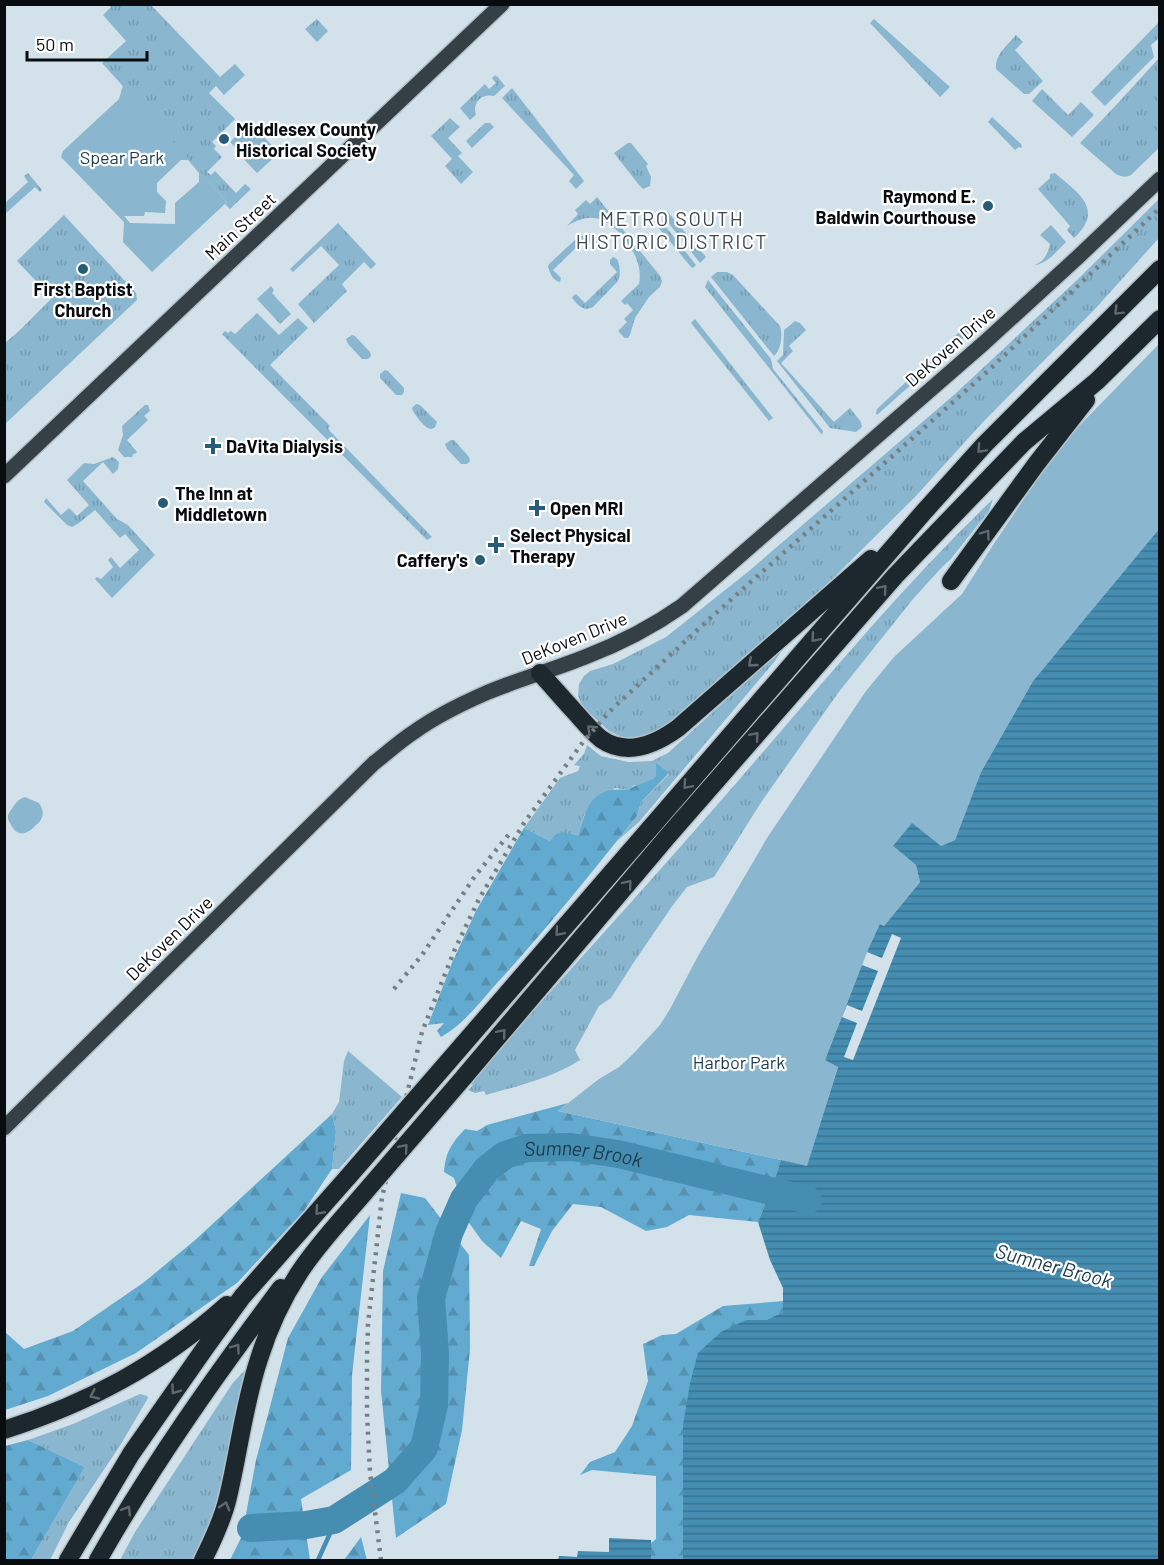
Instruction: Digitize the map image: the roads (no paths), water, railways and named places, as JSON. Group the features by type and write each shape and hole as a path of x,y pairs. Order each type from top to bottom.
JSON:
{"highway":[{"path":"68,1560 131,1454 243,1297 922,514 984,445 1160,269"},
{"path":"203,1560 217,1532 228,1499 259,1359 270,1330 299,1273 326,1238 661,845 895,576 1024,442 1097,381 1160,319"},
{"path":"951,581 1084,403 1097,381"},
{"path":"540,674 602,740 625,748 653,743 678,728 922,514"},
{"path":"98,1560 155,1465 194,1407 292,1274 326,1238"},
{"path":"4,1430 68,1406 141,1370 206,1324 289,1245"}],"main road":[{"name":"Main Street","path":"4,476 502,4"},
{"name":"DeKoven Drive","path":"4,1128 375,763 427,723 485,694 619,643 650,627 682,606 984,343 1160,179"}],"water":[{"path":"1159,529 1159,1560 683,1560 683,1425 698,1353 721,1332 746,1320 766,1320 783,1312 783,1288 770,1260 758,1222 781,1160 807,1166 838,1067 825,1060 867,952 880,924 884,926 920,882 916,865 893,846 912,823 941,846 955,840 981,772 1033,681"},
{"path":"609,1538 651,1540 651,1560 558,1560 559,1556 577,1557 578,1551 609,1552"}],"waterway":[{"name":"Sumner Brook","path":"251,1528 306,1525 334,1520 395,1481 424,1448 434,1405 435,1354 431,1298 449,1233 464,1199 487,1169 505,1155 527,1148 571,1147 618,1154 808,1200"},
{"path":"318,1560 337,1518"}],"railway":[{"path":"381,1560 370,1472 367,1356 368,1324 382,1197 422,1032 455,949 479,899 524,823 583,742 610,711 707,621 989,370 1160,208"},
{"path":"394,989 422,955 475,876 510,833"}],"place":[{"name":"Middlesex County Historical Society","path":"224,139"},
{"name":"Raymond E. Baldwin Courthouse","path":"988,206"},
{"name":"First Baptist Church","path":"83,269"},
{"name":"DaVita Dialysis","path":"213,446"},
{"name":"The Inn at Middletown","path":"163,503"},
{"name":"Open MRI","path":"537,508"},
{"name":"Select Physical Therapy","path":"496,545"},
{"name":"Caffery's","path":"480,560"}],"district":[{"name":"METRO SOUTH HISTORIC DISTRICT","path":"672,230"}],"park label":[{"name":"Spear Park","path":"122,157"},
{"name":"Harbor Park","path":"739,1062"}]}
